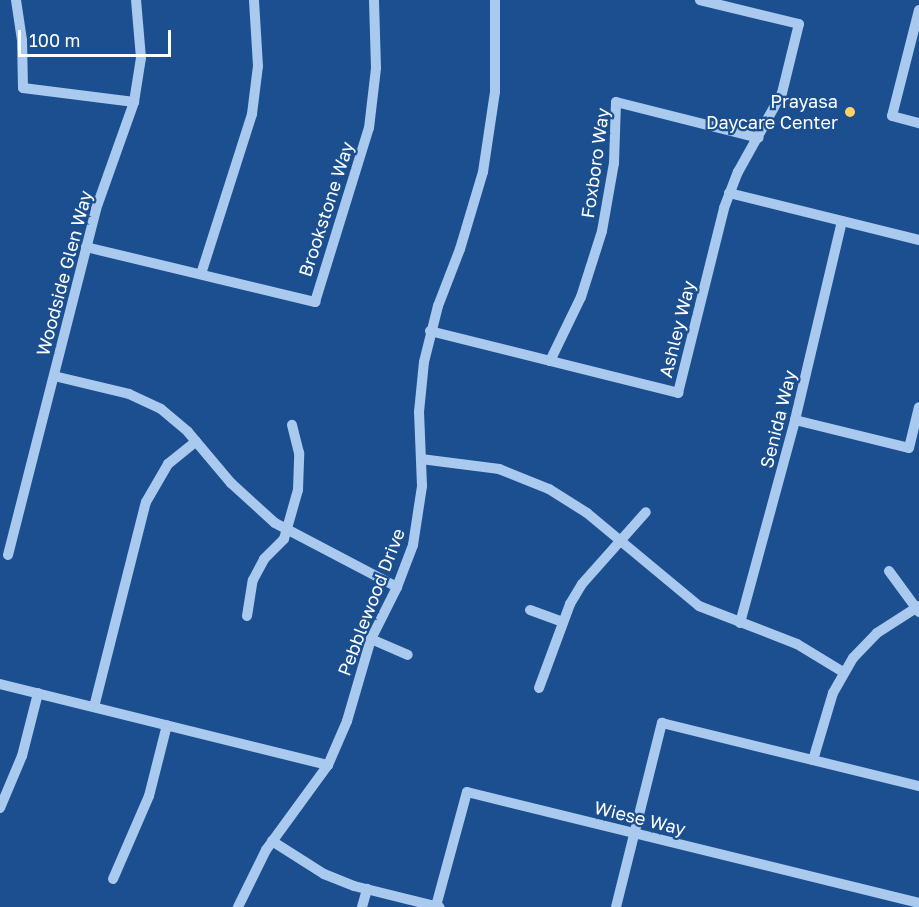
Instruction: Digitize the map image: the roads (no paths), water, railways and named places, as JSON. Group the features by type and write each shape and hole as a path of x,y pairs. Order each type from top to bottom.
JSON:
{"street":[{"path":"16,0 22,40 23,87 134,102"},
{"name":"Woodside Glen Way","path":"8,555 86,247 134,102 141,58 136,0"},
{"path":"201,274 252,114 258,66 254,0"},
{"name":"Brookstone Way","path":"86,247 315,302 369,128 376,68 374,0"},
{"name":"Pebblewood Drive","path":"238,907 253,871 272,841 328,765 347,721 371,639 397,587 417,528 421,459 420,387 430,331 483,172 495,92 495,0"},
{"name":"Ashley Way","path":"430,331 678,393 729,193 782,93 799,24 700,0"},
{"path":"919,10 892,116 919,123"},
{"name":"Foxboro Way","path":"550,361 581,297 602,231 614,163 616,102 759,138"},
{"path":"729,193 919,240"},
{"name":"Senida Way","path":"740,623 795,420 842,221"},
{"path":"54,376 149,402 178,422 252,504 287,531 397,587"},
{"path":"795,420 909,448 919,407"},
{"path":"247,616 253,580 287,531 299,482 299,453 292,425"},
{"path":"94,707 146,502 168,464 196,441"},
{"path":"421,459 473,463 525,478 565,498 620,541 685,597 740,623 797,644 843,672"},
{"path":"539,688 563,622 582,584 646,512"},
{"path":"813,760 826,709 843,672 877,633 918,609 889,571"},
{"path":"530,610 563,622"},
{"path":"371,639 408,654"},
{"path":"0,684 328,765"},
{"path":"0,808 22,756 38,693"},
{"path":"616,907 662,723 919,786"},
{"path":"113,879 143,813 167,725"},
{"name":"Wiese Way","path":"438,907 467,792 919,903"},
{"path":"272,841 324,874 367,889 438,907"},
{"path":"362,907 367,889"}],"place":[{"name":"Prayasa Daycare Center","path":"850,112"}]}
